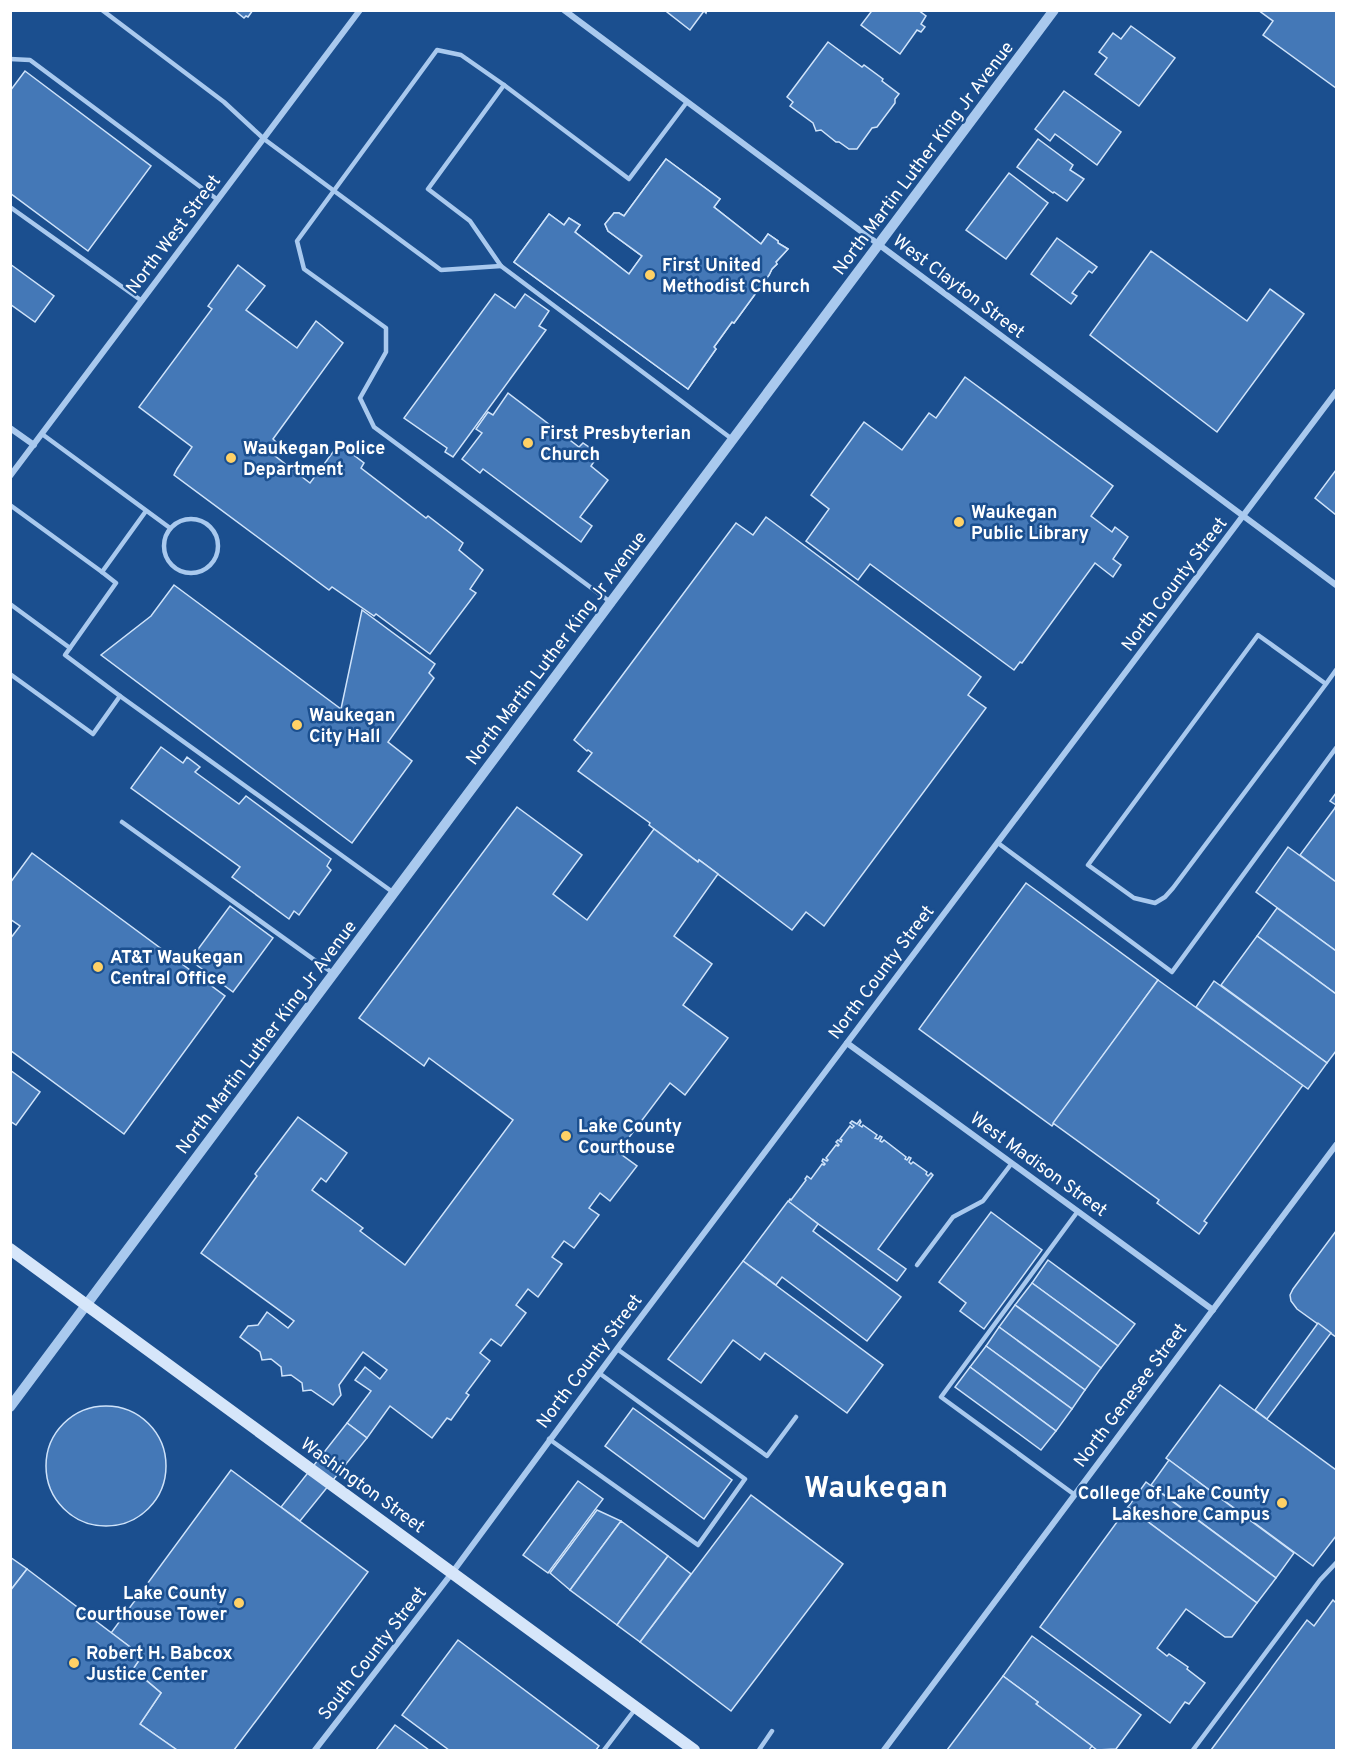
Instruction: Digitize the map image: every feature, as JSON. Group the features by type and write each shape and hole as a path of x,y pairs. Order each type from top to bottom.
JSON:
{"main road":[{"name":"Washington Street","path":"10,1250 694,1750"}],"street":[{"name":"North West Street","path":"10,476 360,10"},
{"name":"West Clayton Street","path":"564,10 1336,585"},
{"name":"North Martin Luther King Jr Avenue","path":"10,1407 1054,10"},
{"name":"North County Street","path":"452,1573 616,1349 1336,392"},
{"path":"10,428 34,445"},
{"name":"West Madison Street","path":"847,1042 1213,1310"},
{"name":"North Genesee Street","path":"884,1750 1336,1145"},
{"name":"South County Street","path":"315,1750 452,1573"}],"lane":[{"path":"102,10 224,102 264,139 441,270 501,266"},
{"path":"611,602 374,427 360,398 386,352 386,328 304,269 297,241 436,50 461,55 629,179 687,102"},
{"path":"10,59 30,60 218,200"},
{"path":"504,85 428,189 470,221 501,266 733,440"},
{"path":"10,207 142,301"},
{"path":"42,434 170,528"},
{"path":"10,505 116,583 65,655 394,893"},
{"path":"102,572 146,511"},
{"path":"185,519 203,521 216,533 218,551 215,559 202,571 193,573 184,572 169,562 164,545 170,528 185,519"},
{"path":"10,604 70,648"},
{"path":"1326,684 1258,635 1088,865 1134,898 1155,903 1166,897 1326,684 1336,670"},
{"path":"10,674 93,734 120,696"},
{"path":"998,843 1172,972 1336,748"},
{"path":"123,822 334,974"},
{"path":"917,1265 953,1217 983,1201 1012,1163"},
{"path":"1075,1495 941,1397 1078,1211"},
{"path":"616,1349 767,1456 796,1417"},
{"path":"549,1439 698,1545 745,1479 599,1373"},
{"path":"1192,1750 1320,1580 1336,1563"},
{"path":"604,1750 636,1708"},
{"path":"759,1750 772,1731"}],"building":[{"path":"234,10 253,10 248,17 244,18"},
{"path":"668,10 707,10 690,30 667,12"},
{"path":"868,10 918,10 926,16 921,24 925,27 921,32 917,30 900,54 861,25 871,12"},
{"path":"1258,10 1336,10 1336,88 1263,35 1273,21"},
{"path":"1131,26 1175,58 1139,106 1095,74 1107,58 1099,52 1113,33 1121,39"},
{"path":"828,42 862,67 864,65 899,94 877,127 872,128 857,149 849,149 821,130 816,131 813,123 790,106 793,102 787,97"},
{"path":"25,71 151,166 88,251 10,193 10,91"},
{"path":"1064,91 1121,132 1097,165 1055,134 1050,141 1035,129"},
{"path":"1038,139 1073,165 1070,170 1084,179 1067,201 1017,167"},
{"name":"First United Methodist Church","path":"666,159 720,199 714,207 761,244 768,234 788,249 714,347 716,349 688,389 514,262 549,214 564,225 569,218 580,225 575,232 629,274 642,256 608,231 605,224 614,213 624,216","holes":["693,296 700,301 703,300 726,319 724,322 722,320 706,342 677,320"]},
{"name":"First United Methodist Church","path":"666,159 720,199 714,207 761,244 768,234 788,249 714,347 716,349 688,389 514,262 549,214 564,225 569,218 580,225 575,232 629,274 642,256 608,231 605,224 614,213 624,216"},
{"path":"1009,173 1048,203 1006,259 966,230"},
{"path":"1057,238 1097,267 1092,273 1089,271 1072,293 1077,296 1071,304 1031,274"},
{"path":"1151,251 1247,321 1270,289 1304,314 1217,432 1090,335"},
{"path":"10,264 54,296 35,322 10,304"},
{"name":"Waukegan Police Department","path":"238,265 265,286 246,310 297,348 316,321 343,343 273,439 277,443 270,452 310,483 339,444 364,463 361,468 463,543 459,550 483,570 470,589 476,593 430,654 376,614 374,616 332,587 329,590 174,475 192,447 139,407 212,309 208,306"},
{"path":"495,294 515,308 525,294 549,311 539,326 546,330 453,457 445,452 447,448 404,418"},
{"name":"Waukegan Public Library","path":"965,377 1113,486 1091,516 1112,532 1115,527 1128,537 1113,559 1121,565 1113,577 1095,563 1022,663 1020,662 1014,670 870,564 858,580 806,541 829,509 811,495 864,422 902,450 929,413 936,418"},
{"path":"508,393 579,447 583,443 599,454 591,466 608,480 580,517 592,526 581,542 483,469 480,473 462,459 482,433 476,429 488,412 493,415"},
{"path":"1336,470 1336,515 1315,498"},
{"path":"766,517 981,677 968,695 986,708 824,926 806,912 792,930 578,771 592,753 574,740 736,523 753,535"},
{"name":"Waukegan City Hall","path":"174,585 341,709 362,610 435,664 429,673 434,678 388,742 412,761 352,843 101,655 151,616"},
{"path":"161,747 183,763 187,757 200,767 195,772 239,804 246,796 331,859 327,866 331,870 299,915 294,911 289,919 232,877 240,867 131,788"},
{"path":"1336,793 1336,805 1330,801"},
{"name":"Lake County Courthouse","path":"517,807 582,855 553,894 587,920 654,829 718,874 674,936 712,964 683,1005 728,1038 685,1095 670,1083 618,1152 637,1166 610,1201 600,1193 589,1208 599,1215 574,1248 564,1241 552,1257 562,1264 538,1297 528,1289 516,1305 526,1313 501,1346 491,1339 480,1353 490,1361 466,1393 469,1395 451,1420 447,1418 432,1438 390,1406 367,1438 347,1423 371,1391 355,1380 365,1367 380,1379 387,1370 363,1352 339,1385 341,1395 333,1405 311,1390 303,1391 302,1383 291,1375 282,1376 281,1367 271,1359 262,1360 260,1352 240,1337 248,1326 258,1325 267,1312 288,1328 294,1321 201,1253 257,1176 255,1174 298,1117 347,1153 326,1182 321,1178 312,1190 363,1228 360,1231 405,1265 513,1120 429,1058 424,1066 359,1018"},
{"path":"1336,809 1336,882 1300,855"},
{"path":"1288,847 1336,882 1336,951 1256,892"},
{"name":"AT&T Waukegan Central Office","path":"32,853 225,996 124,1134 10,1050 10,939 20,926 10,919 10,883"},
{"path":"1026,883 1158,980 1052,1126 919,1029"},
{"path":"230,906 273,938 233,992 190,960"},
{"path":"1277,908 1336,951 1336,994 1257,936"},
{"path":"1257,936 1336,994 1336,1051 1327,1063 1221,985"},
{"path":"1158,980 1303,1085 1204,1221 1207,1223 1199,1234 1157,1203 1159,1200 1053,1123"},
{"path":"1214,981 1327,1063 1308,1089 1196,1007"},
{"path":"10,1070 40,1092 16,1125 10,1121"},
{"path":"860,1120 859,1125 862,1127 863,1125 877,1135 875,1138 882,1137 880,1141 884,1140 906,1157 905,1159 911,1158 909,1162 911,1164 913,1162 927,1172 928,1176 931,1173 933,1175 878,1249 906,1269 897,1281 788,1202 807,1176 811,1179 822,1164 825,1164 823,1159 828,1160 826,1158 836,1145 839,1145 836,1142 838,1140 841,1142 840,1139 850,1126 852,1128 854,1126 850,1123 852,1121 857,1124"},
{"path":"788,1201 818,1224 813,1231 901,1297 867,1341 782,1277 776,1285 743,1261"},
{"path":"991,1212 1042,1250 984,1329 960,1311 966,1303 939,1282"},
{"path":"1336,1231 1336,1337 1297,1309 1290,1295"},
{"path":"1048,1260 1135,1324 1118,1346 1032,1283"},
{"path":"743,1261 883,1365 847,1413 765,1353 760,1360 733,1340 701,1383 668,1359"},
{"path":"1032,1283 1118,1346 1101,1368 1015,1305"},
{"path":"1015,1305 1101,1368 1085,1390 999,1327"},
{"path":"1318,1323 1331,1333 1267,1419 1255,1410"},
{"path":"999,1327 1085,1390 1072,1409 986,1346"},
{"path":"986,1346 1072,1409 1056,1431 970,1367"},
{"path":"970,1367 1056,1431 1041,1450 955,1387"},
{"name":"College of Lake County Lakeshore Campus","path":"1220,1385 1336,1470 1336,1536 1313,1566 1166,1458"},
{"path":"106,1406 129,1411 148,1424 161,1443 166,1466 161,1489 148,1508 129,1521 106,1526 83,1521 64,1508 51,1489 46,1466 51,1443 64,1424 83,1411"},
{"path":"633,1408 732,1480 704,1519 605,1446"},
{"path":"347,1423 367,1438 300,1521 281,1507"},
{"path":"1169,1460 1294,1553 1276,1578 1151,1485"},
{"name":"Lake County Courthouse Tower","path":"231,1470 368,1572 234,1750 177,1750 140,1724 161,1693 133,1669 142,1656 111,1633"},
{"path":"578,1481 603,1499 548,1573 523,1555"},
{"path":"1146,1482 1276,1578 1257,1603 1128,1507"},
{"path":"751,1495 843,1564 731,1711 640,1642"},
{"path":"1128,1507 1257,1603 1232,1637 1225,1637 1186,1609 1157,1648 1188,1667 1187,1669 1205,1683 1189,1704 1185,1702 1170,1723 1040,1627"},
{"path":"597,1510 621,1521 570,1590 550,1573"},
{"path":"621,1521 668,1556 617,1625 570,1590"},
{"path":"668,1556 691,1574 640,1642 617,1625"},
{"path":"10,1557 27,1569 10,1591"},
{"name":"Robert H. Babcox Justice Center","path":"27,1569 142,1656 133,1669 161,1693 140,1724 177,1750 10,1750 10,1591"},
{"path":"1333,1600 1336,1603 1336,1750 1211,1750 1307,1620 1314,1626"},
{"path":"1032,1636 1141,1715 1116,1749 1097,1750 1003,1676"},
{"path":"458,1640 599,1746 596,1750 449,1750 402,1715"},
{"path":"1003,1676 1092,1746 1089,1750 947,1750"},
{"path":"395,1725 429,1750 376,1750"}],"place":[{"name":"First United Methodist Church","path":"650,275"},
{"name":"First Presbyterian Church","path":"528,443"},
{"name":"Waukegan Police Department","path":"231,458"},
{"name":"Waukegan Public Library","path":"959,522"},
{"name":"Waukegan City Hall","path":"297,725"},
{"name":"AT&T Waukegan Central Office","path":"98,967"},
{"name":"Lake County Courthouse","path":"566,1136"},
{"name":"College of Lake County Lakeshore Campus","path":"1282,1503"},
{"name":"Lake County Courthouse Tower","path":"239,1603"},
{"name":"Robert H. Babcox Justice Center","path":"74,1663"}],"district":[{"name":"Waukegan","path":"876,1487"}]}
